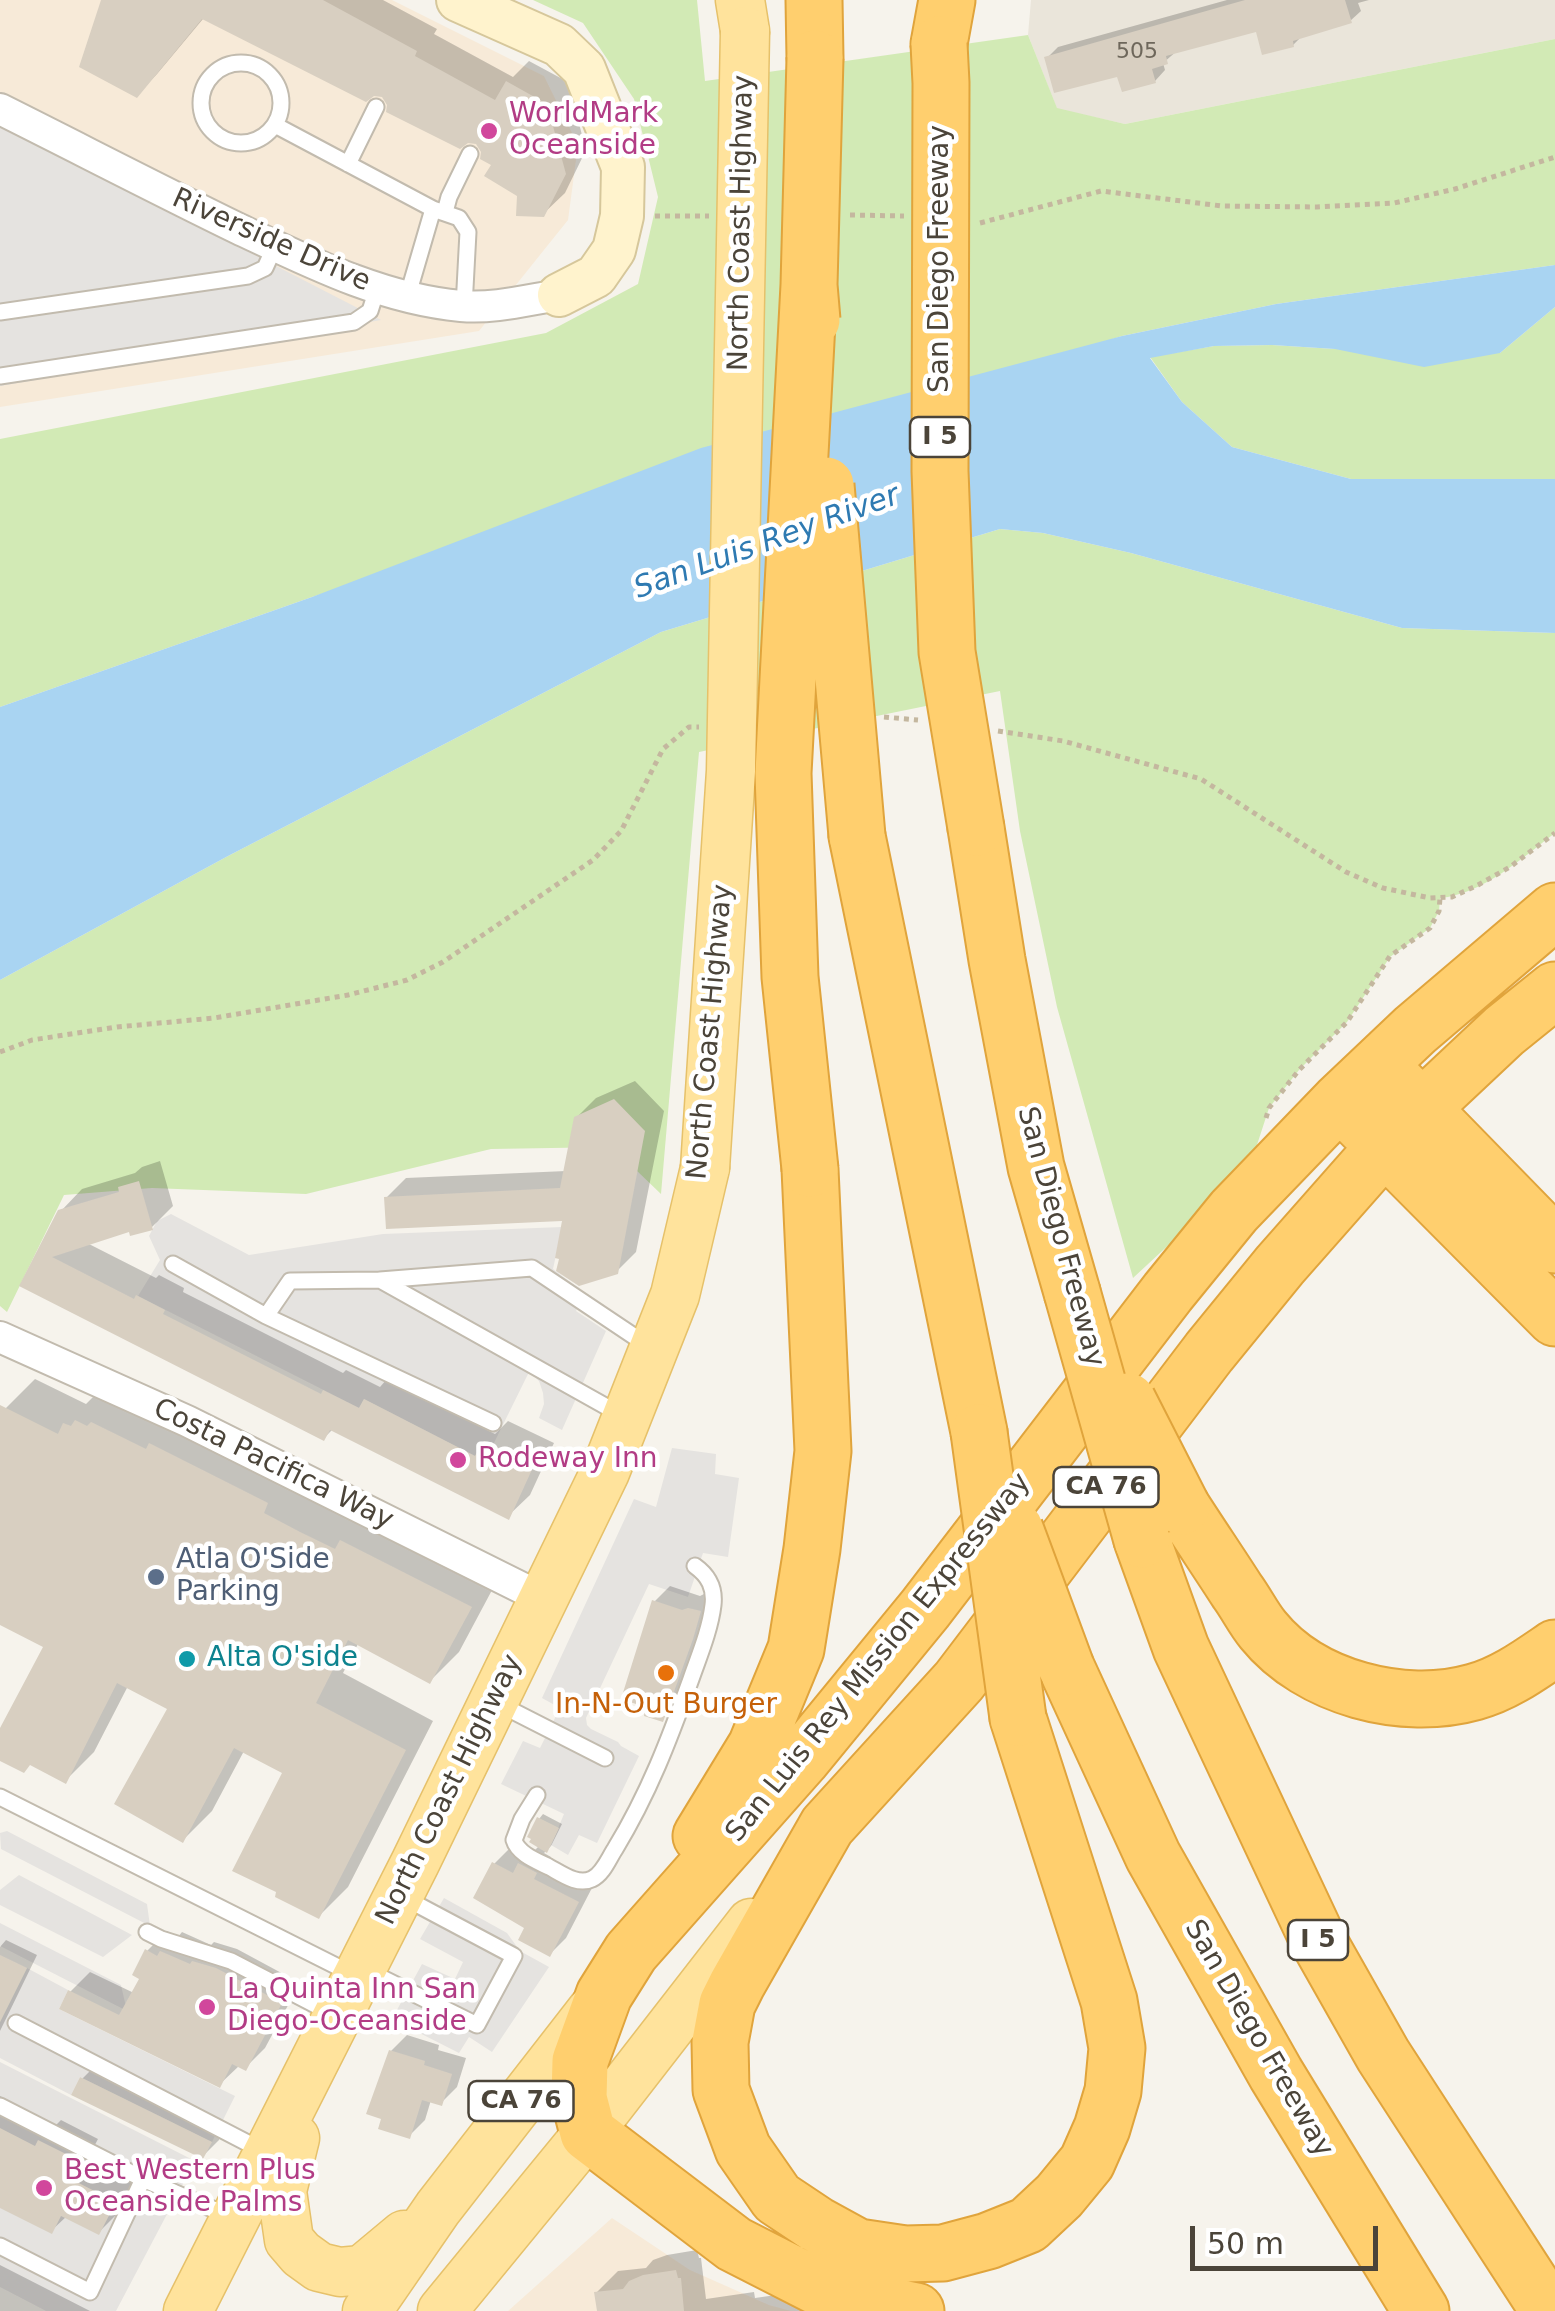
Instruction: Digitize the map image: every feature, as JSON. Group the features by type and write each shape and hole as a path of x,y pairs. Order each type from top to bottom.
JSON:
{"highway":[{"name":"San Diego Freeway","path":"814,0 809,285 857,836 980,1432 1066,1667 1153,1856 1276,2074 1421,2311"},
{"name":"San Diego Freeway","path":"942,15 940,471 947,652 997,960 1036,1167 1072,1292 1162,1524 1181,1648 1319,1942 1382,2055 1549,2311"},
{"path":"809,285 784,773 790,977 810,1169 823,1451 812,1549 796,1649 756,1746 618,1974 580,2060 578,2098 588,2132 734,2244 834,2295 916,2311"},
{"name":"San Luis Rey Mission Expressway","path":"618,1974 925,1610 1234,1210 1415,1030 1555,911"},
{"name":"CA 76","path":"827,1826 959,1681 1280,1265 1422,1108 1504,1031 1555,990"},
{"path":"1379,1065 1555,1245"},
{"path":"1340,1102 1555,1318"},
{"path":"827,1826 727,2004 720,2042 721,2090 743,2149 777,2198 858,2247 905,2254 943,2253 1028,2226 1087,2162 1113,2091 1117,2048 1109,2000 1018,1718 980,1432"},
{"path":"1162,1524 1298,1663 1337,1681 1397,1698 1438,1700 1478,1692 1516,1674 1555,1648"}],"main road":[{"name":"North Coast Highway","path":"188,2311 399,1896 605,1472 675,1295 704,1168 731,771 742,16"},
{"name":"CA 76","path":"442,2311 588,2132 827,1826"},
{"name":"San Luis Rey Mission Expressway","path":"366,2311 438,2208 618,1974"},
{"path":"313,2067 282,2191 289,2240 300,2254 319,2267 340,2272 362,2270 438,2208"}],"street":[{"path":"458,0 558,44 584,69 623,168 622,216 614,250 596,276 559,295"},
{"name":"Riverside Drive","path":"0,109 275,246 377,289 464,307 559,295"},
{"name":"Costa Pacifica Way","path":"0,1338 187,1421 544,1599"}],"lane":[{"path":"234,64 260,68 278,86 282,100 275,125 267,134 245,143 213,132 201,100 210,77 234,64"},
{"path":"348,164 376,107"},
{"path":"275,125 439,211 460,218 468,232 464,307"},
{"path":"407,298 439,211 470,154"},
{"path":"0,312 248,276 265,268 275,246"},
{"path":"0,376 354,322 370,311 377,289"},
{"path":"173,1264 266,1316 493,1422"},
{"path":"266,1316 290,1281 380,1280 532,1268 654,1350"},
{"path":"380,1280 627,1418"},
{"path":"537,1795 522,1819 514,1840 516,1848 577,1881 590,1881 599,1874 627,1829 656,1774 703,1645 714,1604 711,1583 695,1566"},
{"path":"494,1702 605,1758"},
{"path":"0,1797 353,1987"},
{"path":"148,1932 231,1960 353,1987 478,2025 514,1956 399,1896"},
{"path":"16,2022 269,2154"},
{"path":"0,2106 235,2219"},
{"path":"0,2246 90,2292 143,2178"}],"path":[{"path":"965,222 984,224 1101,192 1222,206 1394,203 1456,189 1555,157"},
{"path":"832,215 908,217"},
{"path":"622,216 718,216"},
{"path":"1264,1122 1269,1108 1299,1070 1347,1022 1390,956 1430,928 1439,911 1440,898 1478,886 1555,834"}],"shaded area":[{"path":"0,0 392,0 544,76 578,145 568,220 479,331 0,407"},
{"path":"1031,0 1555,0 1555,39 1125,124 1057,109 1028,35"},
{"path":"0,118 115,183 381,320 0,386"},
{"path":"171,1214 249,1255 383,1234 562,1227 553,1269 585,1293 576,1311 606,1331 562,1430 539,1418 543,1393 539,1381 529,1372 493,1445 484,1441 475,1456 364,1399 359,1408 138,1296 160,1260 149,1236 157,1221"},
{"path":"672,1448 716,1454 715,1474 739,1478 728,1557 703,1553 688,1597 649,1584 586,1718 591,1729 639,1756 597,1843 579,1835 568,1855 551,1845 564,1814 501,1784 523,1741 540,1748 560,1708 542,1698 634,1499 656,1507"},
{"path":"7,1831 147,1904 150,1926 1,1849 0,1833"},
{"path":"19,1875 132,1935 103,1957 0,1905 0,1890"},
{"path":"444,1898 507,1933 520,1951 549,1967 492,2052 469,2037 459,2053 392,2019 422,1964 455,1979 463,1962 420,1939"},
{"path":"0,1923 121,1985 127,2011 0,1946"},
{"path":"27,1968 68,1990 59,2009 235,2096 212,2142 80,2077 71,2095 0,2058 0,2022"},
{"path":"0,2062 195,2161 116,2311 46,2311 0,2287"},
{"path":"612,2218 690,2270 791,2311 508,2311"}],"green space":[{"path":"533,0 697,0 705,81 1028,35 1057,108 1125,124 1555,39 1555,265 1276,304 1122,336 312,597 0,707 0,439 546,333 638,284 658,197 634,99 583,23"},
{"path":"1555,307 1555,479 1351,479 1232,447 1182,402 1150,357 1214,346 1272,345 1500,353"},
{"path":"1000,529 1043,533 1131,553 1402,628 1555,633 1555,833 1487,882 1440,898 1439,911 1430,928 1390,957 1347,1022 1299,1070 1269,1108 1255,1151 1175,1239 1133,1278 1057,1007 1020,831 1000,691 699,752 661,1194 612,1147 491,1149 306,1194 152,1188 64,1195 7,1312 0,1306 0,980 228,856 661,632"}],"water":[{"name":"San Luis Rey River","path":"1555,265 1555,307 1500,353 1424,367 1335,349 1272,345 1214,346 1150,358 1182,402 1232,447 1351,479 1555,479 1555,633 1402,628 1131,553 1043,533 1000,529 661,632 228,856 0,980 0,707 312,597 701,448 1122,336 1276,304"}],"building":[{"name":"WorldMark Oceanside","path":"101,0 323,0 417,51 415,56 495,100 506,81 547,104 566,174 544,217 516,216 517,196 484,176 491,165 480,159 476,144 468,143 460,149 386,112 382,97 374,96 366,102 202,19 137,98 79,67"},
{"path":"1245,0 1345,0 1352,23 1293,41 1294,47 1262,55 1256,32 1166,56 1168,64 1152,69 1156,83 1122,92 1117,77 1054,93 1044,57"},
{"path":"614,1099 645,1131 618,1274 579,1286 556,1271 562,1221 386,1229 384,1197 560,1188 574,1117"},
{"path":"139,1181 153,1230 130,1236 129,1232 52,1257 134,1299 136,1295 165,1310 163,1314 321,1394 323,1390 359,1408 364,1399 475,1456 484,1441 534,1465 509,1520 330,1430 324,1441 19,1286 58,1210 119,1192 118,1187"},
{"name":"Alta O'side","path":"0,1405 58,1434 63,1423 71,1426 75,1420 87,1426 91,1422 146,1449 149,1443 268,1503 264,1513 300,1532 335,1549 340,1540 472,1607 430,1684 348,1640 316,1703 406,1750 319,1919 232,1871 282,1773 234,1748 183,1843 114,1804 167,1709 117,1683 66,1784 30,1765 24,1773 0,1761 0,1728 43,1647 0,1625"},
{"name":"In-N-Out Burger","path":"652,1600 682,1610 701,1611 663,1722 644,1716 645,1707 621,1699"},
{"path":"537,1817 559,1828 547,1853 527,1837"},
{"path":"492,1862 513,1873 518,1863 537,1873 534,1879 579,1902 550,1957 518,1940 524,1928 473,1898"},
{"name":"La Quinta Inn San Diego-Oceanside","path":"145,1949 157,1956 160,1951 190,1964 192,1961 216,1968 282,2003 246,2071 232,2064 220,2088 59,2009 68,1990 119,2015 139,1979 132,1975"},
{"path":"0,1955 27,1968 0,2022"},
{"path":"389,2050 452,2074 442,2106 422,2100 410,2139 378,2129 381,2119 366,2114"},
{"path":"80,2077 212,2142 203,2159 71,2095"},
{"name":"Best Western Plus Oceanside Palms","path":"0,2128 35,2146 38,2140 78,2160 69,2178 116,2202 99,2235 61,2216 52,2234 0,2208"},
{"path":"676,2270 681,2278 684,2311 597,2311 594,2292 623,2289 629,2281 643,2275"}],"place":[{"name":"WorldMark Oceanside","path":"489,131"},
{"name":"Rodeway Inn","path":"458,1460"},
{"name":"Atla O'Side Parking","path":"156,1577"},
{"name":"Alta O'side","path":"187,1659"},
{"name":"In-N-Out Burger","path":"666,1673"},
{"name":"La Quinta Inn San Diego-Oceanside","path":"207,2007"},
{"name":"Best Western Plus Oceanside Palms","path":"44,2188"}]}
